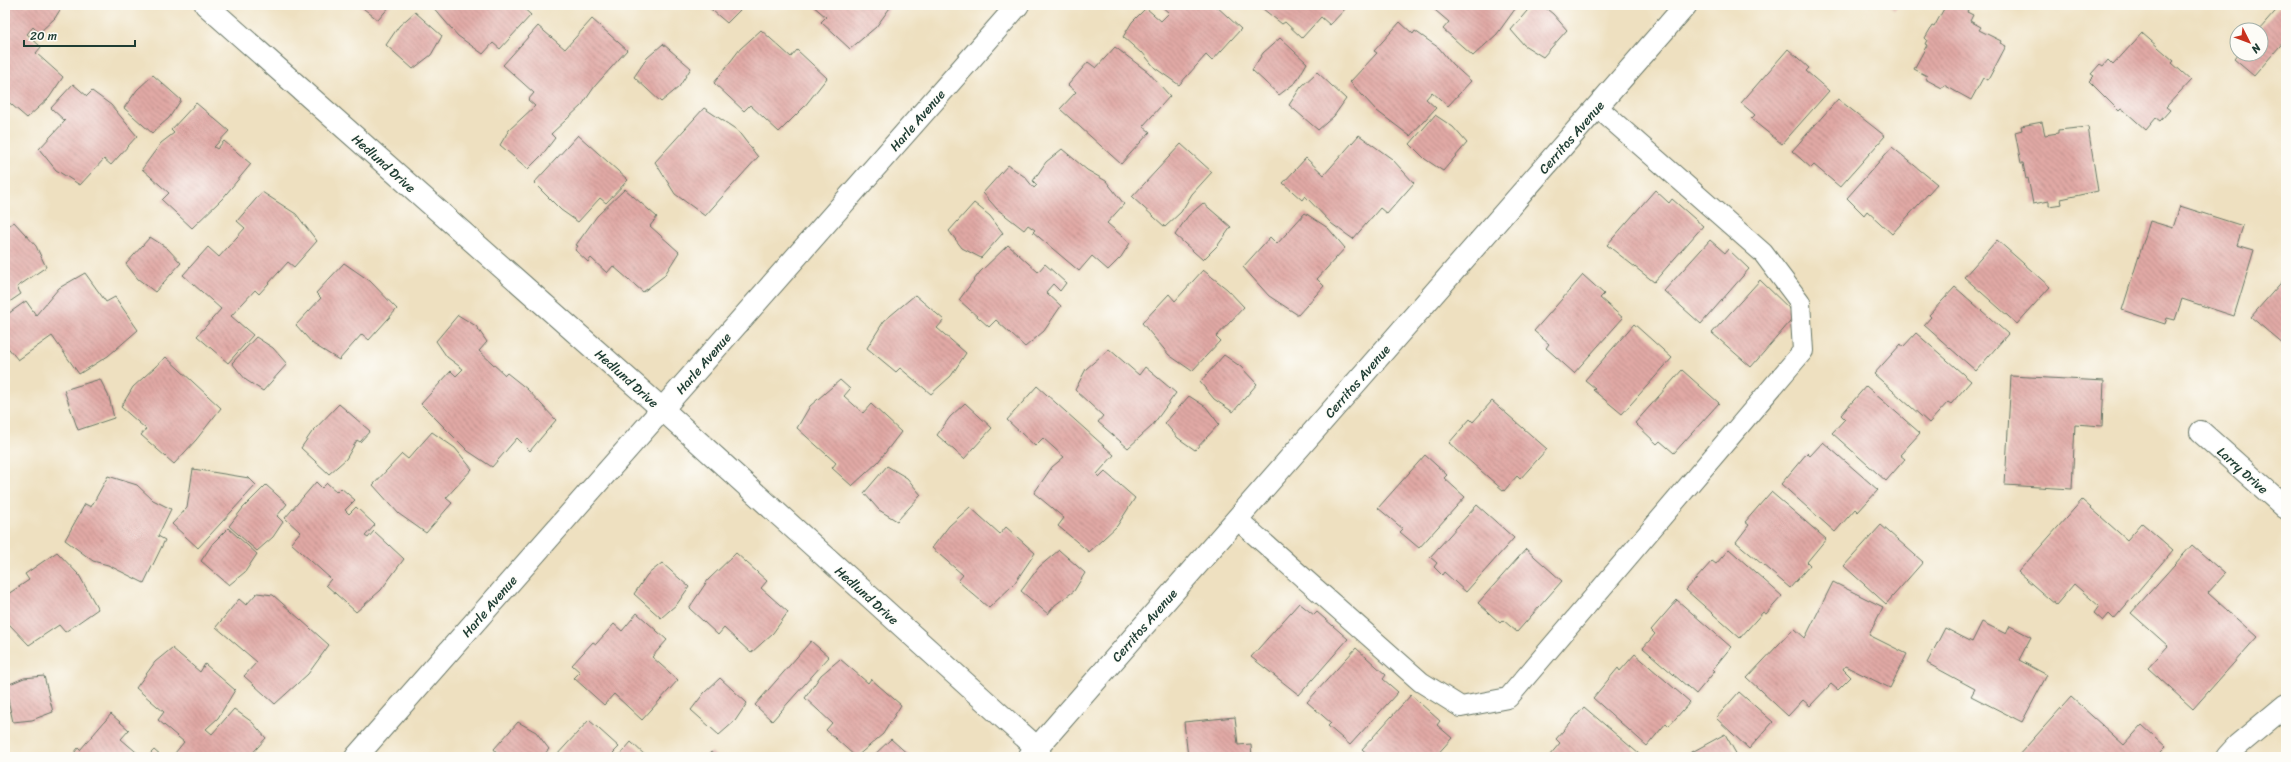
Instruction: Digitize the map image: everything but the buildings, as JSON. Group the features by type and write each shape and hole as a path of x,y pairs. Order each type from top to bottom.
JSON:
{"street":[{"name":"Hedlund Drive","path":"206,5 662,409 1035,754"},
{"name":"Harle Avenue","path":"356,757 1018,5"},
{"name":"Cerritos Avenue","path":"1035,754 1237,519 1686,5"},
{"name":"Larry Drive","path":"2200,432 2286,508"},
{"path":"2227,757 2238,745 2286,705"}],"lane":[{"path":"1237,519 1421,682 1461,707 1508,698 1803,351 1800,302 1763,253 1597,107"}]}
